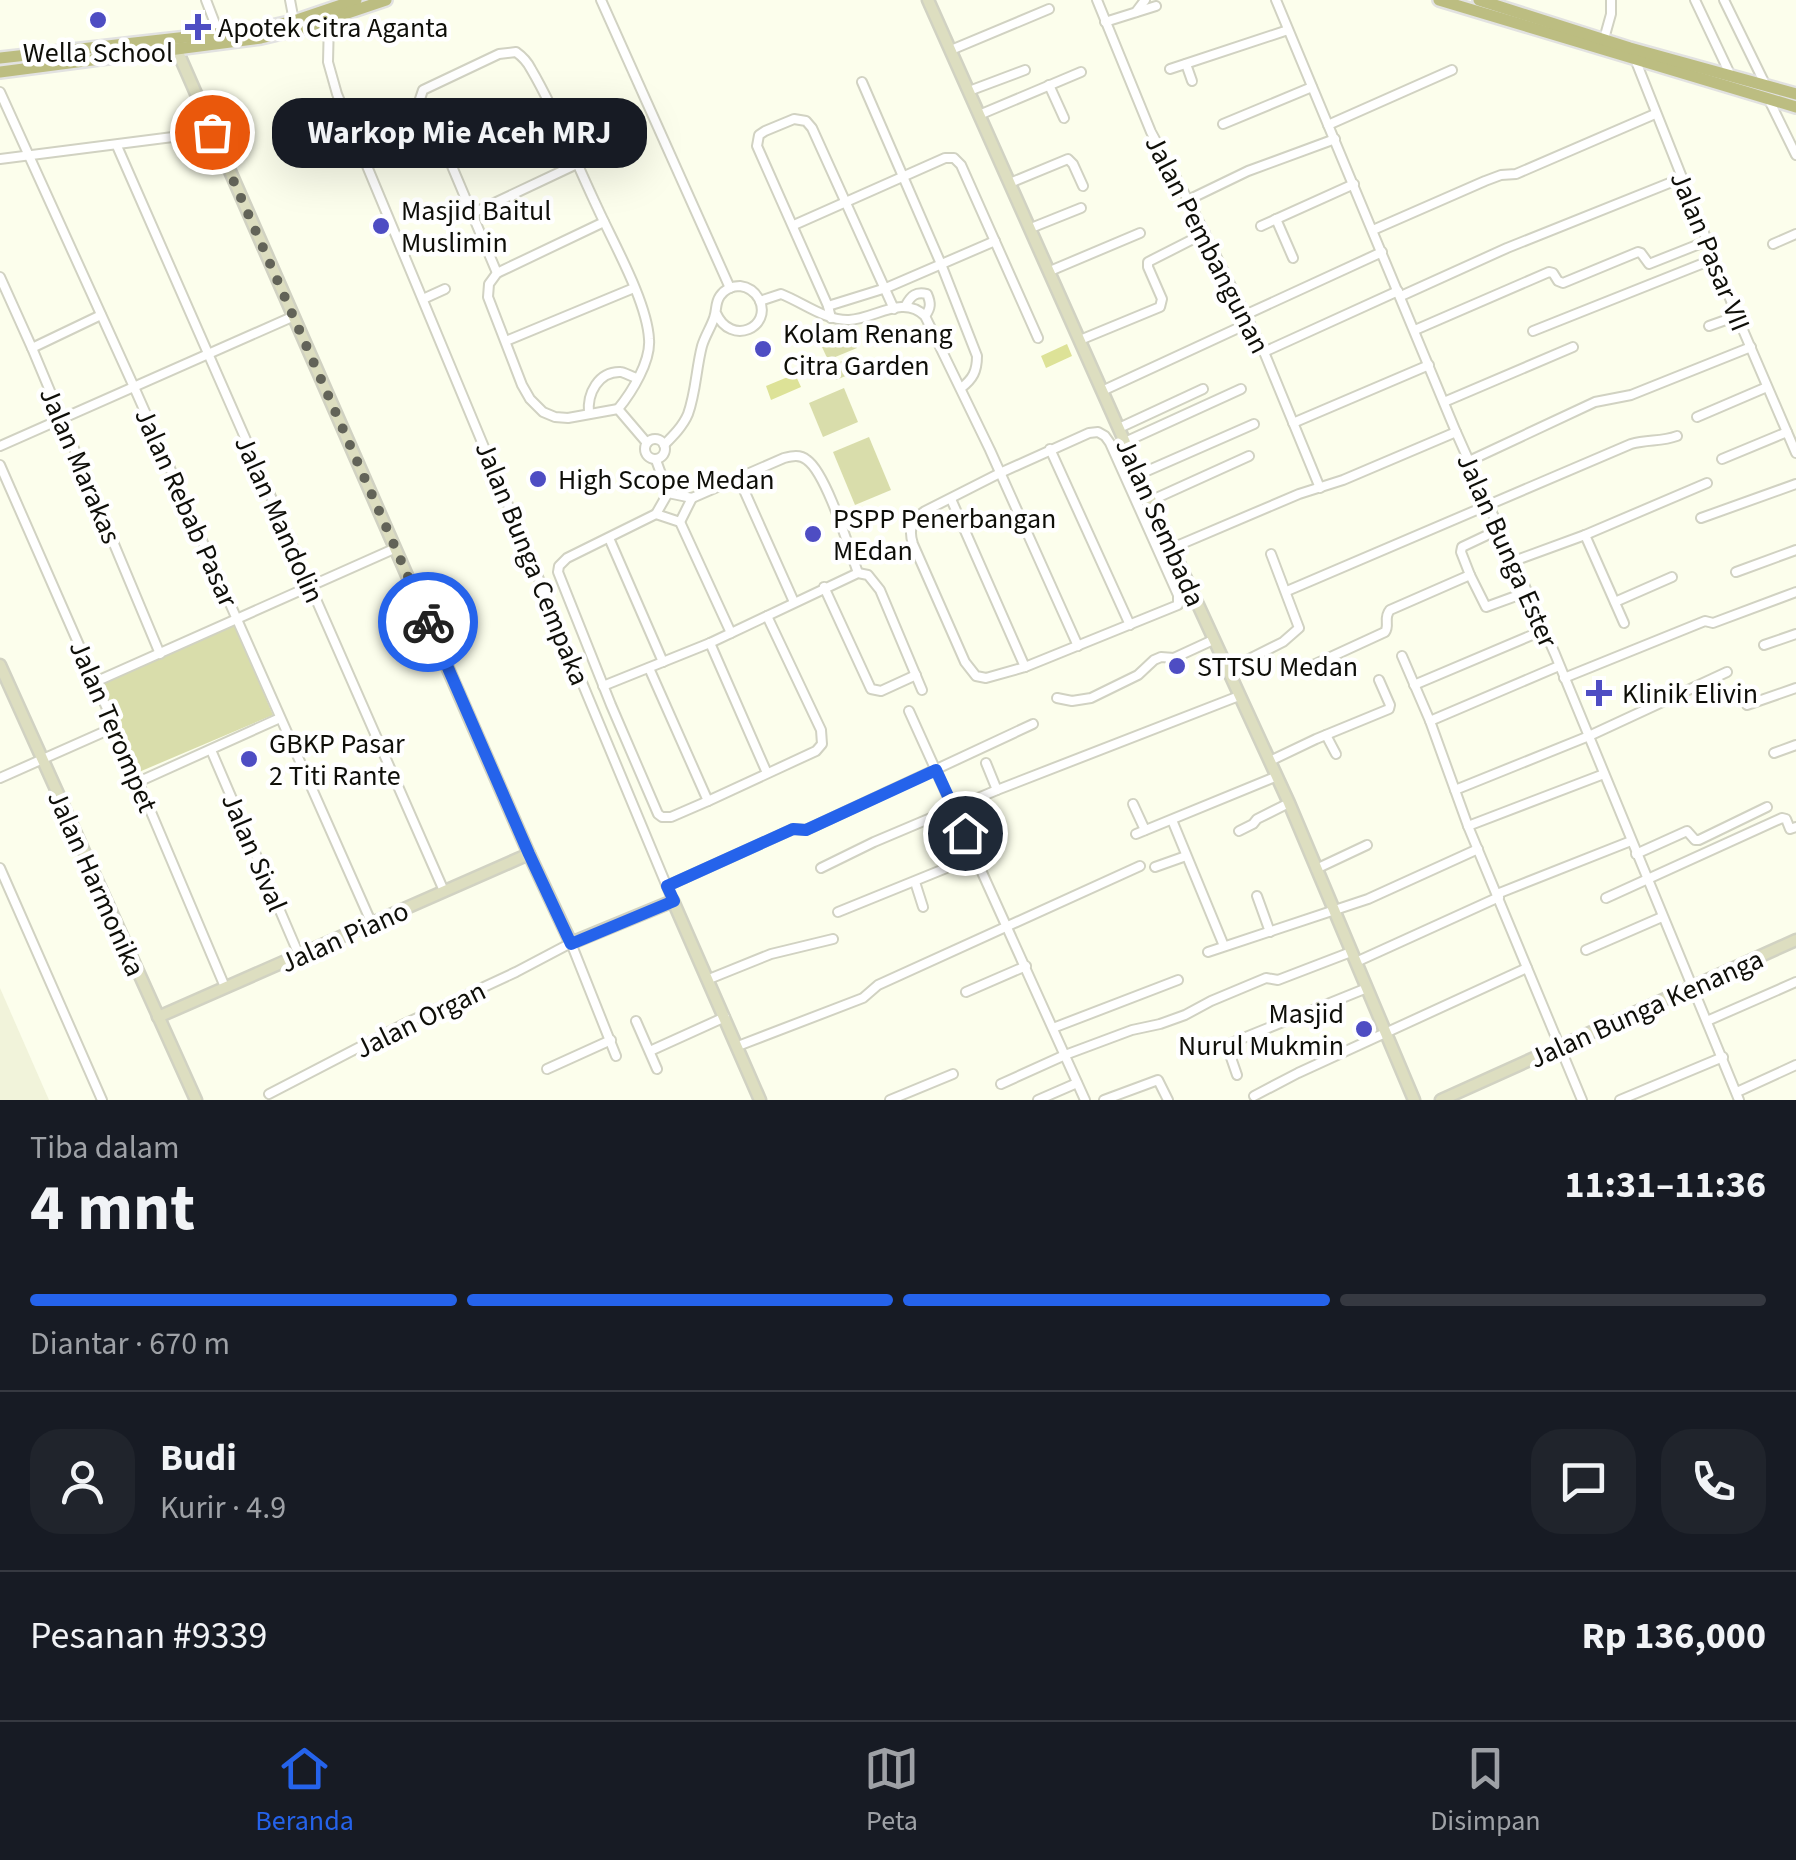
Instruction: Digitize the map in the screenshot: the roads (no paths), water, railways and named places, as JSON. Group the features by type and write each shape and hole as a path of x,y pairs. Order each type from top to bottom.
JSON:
{"main road":[{"path":"0,72 174,45 294,21 356,0"},
{"path":"0,58 262,38 386,0"},
{"path":"1439,0 1633,54 1796,107"},
{"path":"1479,0 1604,40 1633,54 1730,74 1796,94"}],"street":[{"path":"206,0 219,34"},
{"path":"290,0 294,21"},
{"path":"601,0 730,288"},
{"name":"Jalan Sembada","path":"928,0 1270,761 1414,1100"},
{"name":"Jalan Pembangunan","path":"1096,0 1150,132 1264,352 1320,488"},
{"path":"1136,12 1145,0"},
{"name":"Jalan Bunga Ester","path":"1276,0 1456,432 1560,666 1738,1096"},
{"path":"1604,40 1611,0"},
{"path":"1695,0 1730,74"},
{"path":"1724,0 1765,84"},
{"path":"1105,22 1156,6"},
{"path":"951,50 1049,9"},
{"name":"Jalan Bunga Cempaka","path":"330,20 327,50 332,83 760,1100"},
{"path":"1170,69 1288,30"},
{"path":"174,45 571,944 616,1056"},
{"path":"497,273 446,152 420,102 423,90 499,54 516,52 524,58 549,103 604,222 634,288 650,339 646,361 632,390 618,408 555,417 542,412 522,385 488,297 489,284 497,273 604,222"},
{"name":"Jalan Pasar VII","path":"1633,54 1796,453"},
{"path":"1186,64 1192,81"},
{"path":"969,91 1025,70"},
{"path":"1328,125 1452,70"},
{"path":"980,114 1081,72"},
{"path":"862,82 941,264 976,356 977,370 961,388"},
{"path":"1050,85 1064,118"},
{"path":"1223,124 1312,87"},
{"name":"Jalan Rebab Pasar","path":"0,92 372,924"},
{"path":"1768,98 1796,155"},
{"path":"446,152 549,103"},
{"path":"1373,230 1484,181 1516,174 1656,114"},
{"path":"831,318 794,225 758,150 758,138 766,131 794,119 806,121 894,308"},
{"path":"0,159 212,132"},
{"path":"1188,200 1248,171 1335,139"},
{"name":"Jalan Mandolin","path":"117,146 444,892"},
{"path":"794,225 945,158 954,158 1038,338"},
{"path":"1010,183 1068,159 1084,186"},
{"path":"473,213 577,164"},
{"path":"1264,352 1682,178"},
{"path":"1261,226 1354,184"},
{"path":"1031,228 1081,208"},
{"path":"1276,219 1292,258"},
{"path":"1050,271 1140,233"},
{"path":"1080,340 1160,307 1162,299 1147,263 1204,233"},
{"path":"1774,244 1796,234"},
{"path":"1415,330 1549,272 1562,283 1638,252 1649,264 1707,241"},
{"path":"828,306 886,288 995,242"},
{"path":"1102,392 1382,252"},
{"path":"1533,331 1714,260"},
{"name":"Jalan Marakas","path":"0,277 160,654"},
{"path":"664,445 686,420 718,298 730,288 744,287 760,301 759,320 745,331 727,328 716,313"},
{"path":"423,298 444,288"},
{"path":"506,342 634,288"},
{"path":"760,301 781,294 831,318 848,320 906,305 925,316 1078,646"},
{"path":"906,305 914,294 927,294 931,302 925,316"},
{"path":"32,348 101,315"},
{"path":"1709,326 1737,316"},
{"path":"0,446 292,317"},
{"path":"1469,461 1595,402 1631,394 1751,346"},
{"path":"1444,402 1573,347"},
{"path":"1294,423 1429,366"},
{"path":"589,413 590,391 600,381 622,372 636,378"},
{"path":"1697,417 1767,387"},
{"path":"1125,442 1241,389"},
{"path":"1119,428 1203,390"},
{"path":"618,408 647,442 646,454 656,460 668,492 656,514 567,558 558,572 603,686 659,815 664,818 816,751 822,740 767,616"},
{"path":"1140,474 1254,424"},
{"path":"1094,432 1102,433 1180,599 1174,608 1025,667 986,678 972,672 912,544 910,527 925,511 1050,449 1094,432"},
{"path":"1172,548 1456,432"},
{"path":"1722,459 1787,432"},
{"path":"1286,591 1631,444 1677,436"},
{"path":"647,442 658,440 664,445 665,453 656,460"},
{"path":"1050,449 1130,625"},
{"path":"1152,500 1249,456"},
{"path":"668,492 692,498 784,458 806,458 823,482 858,573"},
{"name":"Jalan Terompet","path":"0,466 226,987"},
{"path":"739,479 794,602"},
{"path":"1514,561 1585,536 1707,482"},
{"path":"1701,518 1796,484"},
{"path":"680,522 692,498"},
{"path":"951,499 1025,667"},
{"path":"656,514 680,522 731,633"},
{"path":"1500,529 1462,547 1470,575 1486,608 1527,592"},
{"path":"1585,536 1624,623"},
{"path":"610,538 663,662"},
{"path":"95,682 396,548"},
{"path":"1736,572 1796,550"},
{"path":"1228,670 1298,631 1299,624 1271,554"},
{"path":"603,686 710,643 858,573 868,575 876,584 922,690"},
{"path":"1296,674 1386,632 1390,610 1470,575"},
{"path":"1615,602 1672,577"},
{"path":"824,587 870,689 881,690 916,675"},
{"path":"1564,678 1705,621 1713,623 1796,592"},
{"path":"1414,685 1544,630"},
{"path":"1764,645 1796,634"},
{"path":"1058,698 1072,702 1091,698 1138,674 1154,660 1174,658 1213,640"},
{"path":"710,643 768,773"},
{"path":"1402,656 1582,1100"},
{"name":"Jalan Harmonika","path":"0,665 196,1100"},
{"path":"1430,722 1560,666"},
{"path":"649,668 708,801"},
{"path":"1454,790 1589,736 1727,672"},
{"path":"1270,761 1390,708 1379,680"},
{"path":"1747,705 1796,688"},
{"path":"821,868 998,790 1239,696"},
{"path":"909,711 1085,1100"},
{"path":"138,782 280,718"},
{"path":"667,886 793,829 806,830 1033,724"},
{"path":"0,778 115,726"},
{"path":"1326,735 1336,754"},
{"path":"1774,753 1796,745"},
{"name":"Jalan Sival","path":"211,750 299,955"},
{"path":"986,764 998,790"},
{"path":"1468,826 1604,774"},
{"path":"1133,804 1140,832 1275,777"},
{"path":"1239,831 1288,803"},
{"path":"1636,854 1687,831 1696,841 1767,807"},
{"path":"1606,898 1782,818 1786,818 1790,828 1796,828"},
{"path":"1172,820 1224,946"},
{"path":"1001,1084 1132,1030 1173,1020 1268,977 1278,980 1354,957 1631,841"},
{"path":"1316,869 1367,845"},
{"path":"1208,952 1334,912 1478,849"},
{"name":"Jalan Piano","path":"158,1017 529,854"},
{"path":"838,912 976,856"},
{"path":"1155,868 1186,856"},
{"path":"738,1046 863,998 878,985 1140,866"},
{"path":"0,868 102,1100"},
{"path":"915,882 924,908"},
{"path":"1257,896 1270,932"},
{"path":"571,944 674,901"},
{"path":"1586,950 1662,916"},
{"path":"709,979 771,954 832,939"},
{"name":"Jalan Bunga Kenanga","path":"1441,1100 1796,941"},
{"name":"Jalan Organ","path":"268,1094 571,944"},
{"path":"966,992 1026,966"},
{"path":"1254,1096 1528,968"},
{"path":"1053,1028 1178,980"},
{"path":"1707,1021 1796,982"},
{"path":"1238,1075 1228,1049 1231,1043 1367,988"},
{"path":"650,1051 725,1017"},
{"path":"636,1022 658,1069"},
{"path":"547,1069 611,1040"},
{"path":"1620,1100 1723,1057"},
{"path":"1738,1096 1796,1066"},
{"path":"890,1100 953,1074"},
{"path":"1104,1100 1158,1080 1168,1100"},
{"path":"1038,1100 1077,1083"}],"place":[{"name":"Wella School","path":"98,20"},
{"name":"Apotek Citra Aganta","path":"198,27"},
{"name":"Warkop Mie Aceh MRJ","path":"212,132"},
{"name":"Masjid Baitul Muslimin","path":"381,226"},
{"name":"Kolam Renang Citra Garden","path":"763,349"},
{"name":"High Scope Medan","path":"538,479"},
{"name":"PSPP Penerbangan MEdan","path":"813,534"},
{"name":"STTSU Medan","path":"1177,666"},
{"name":"Klinik Elivin","path":"1599,693"},
{"name":"GBKP Pasar 2 Titi Rante","path":"249,759"},
{"name":"Masjid Nurul Mukmin","path":"1364,1029"}]}
